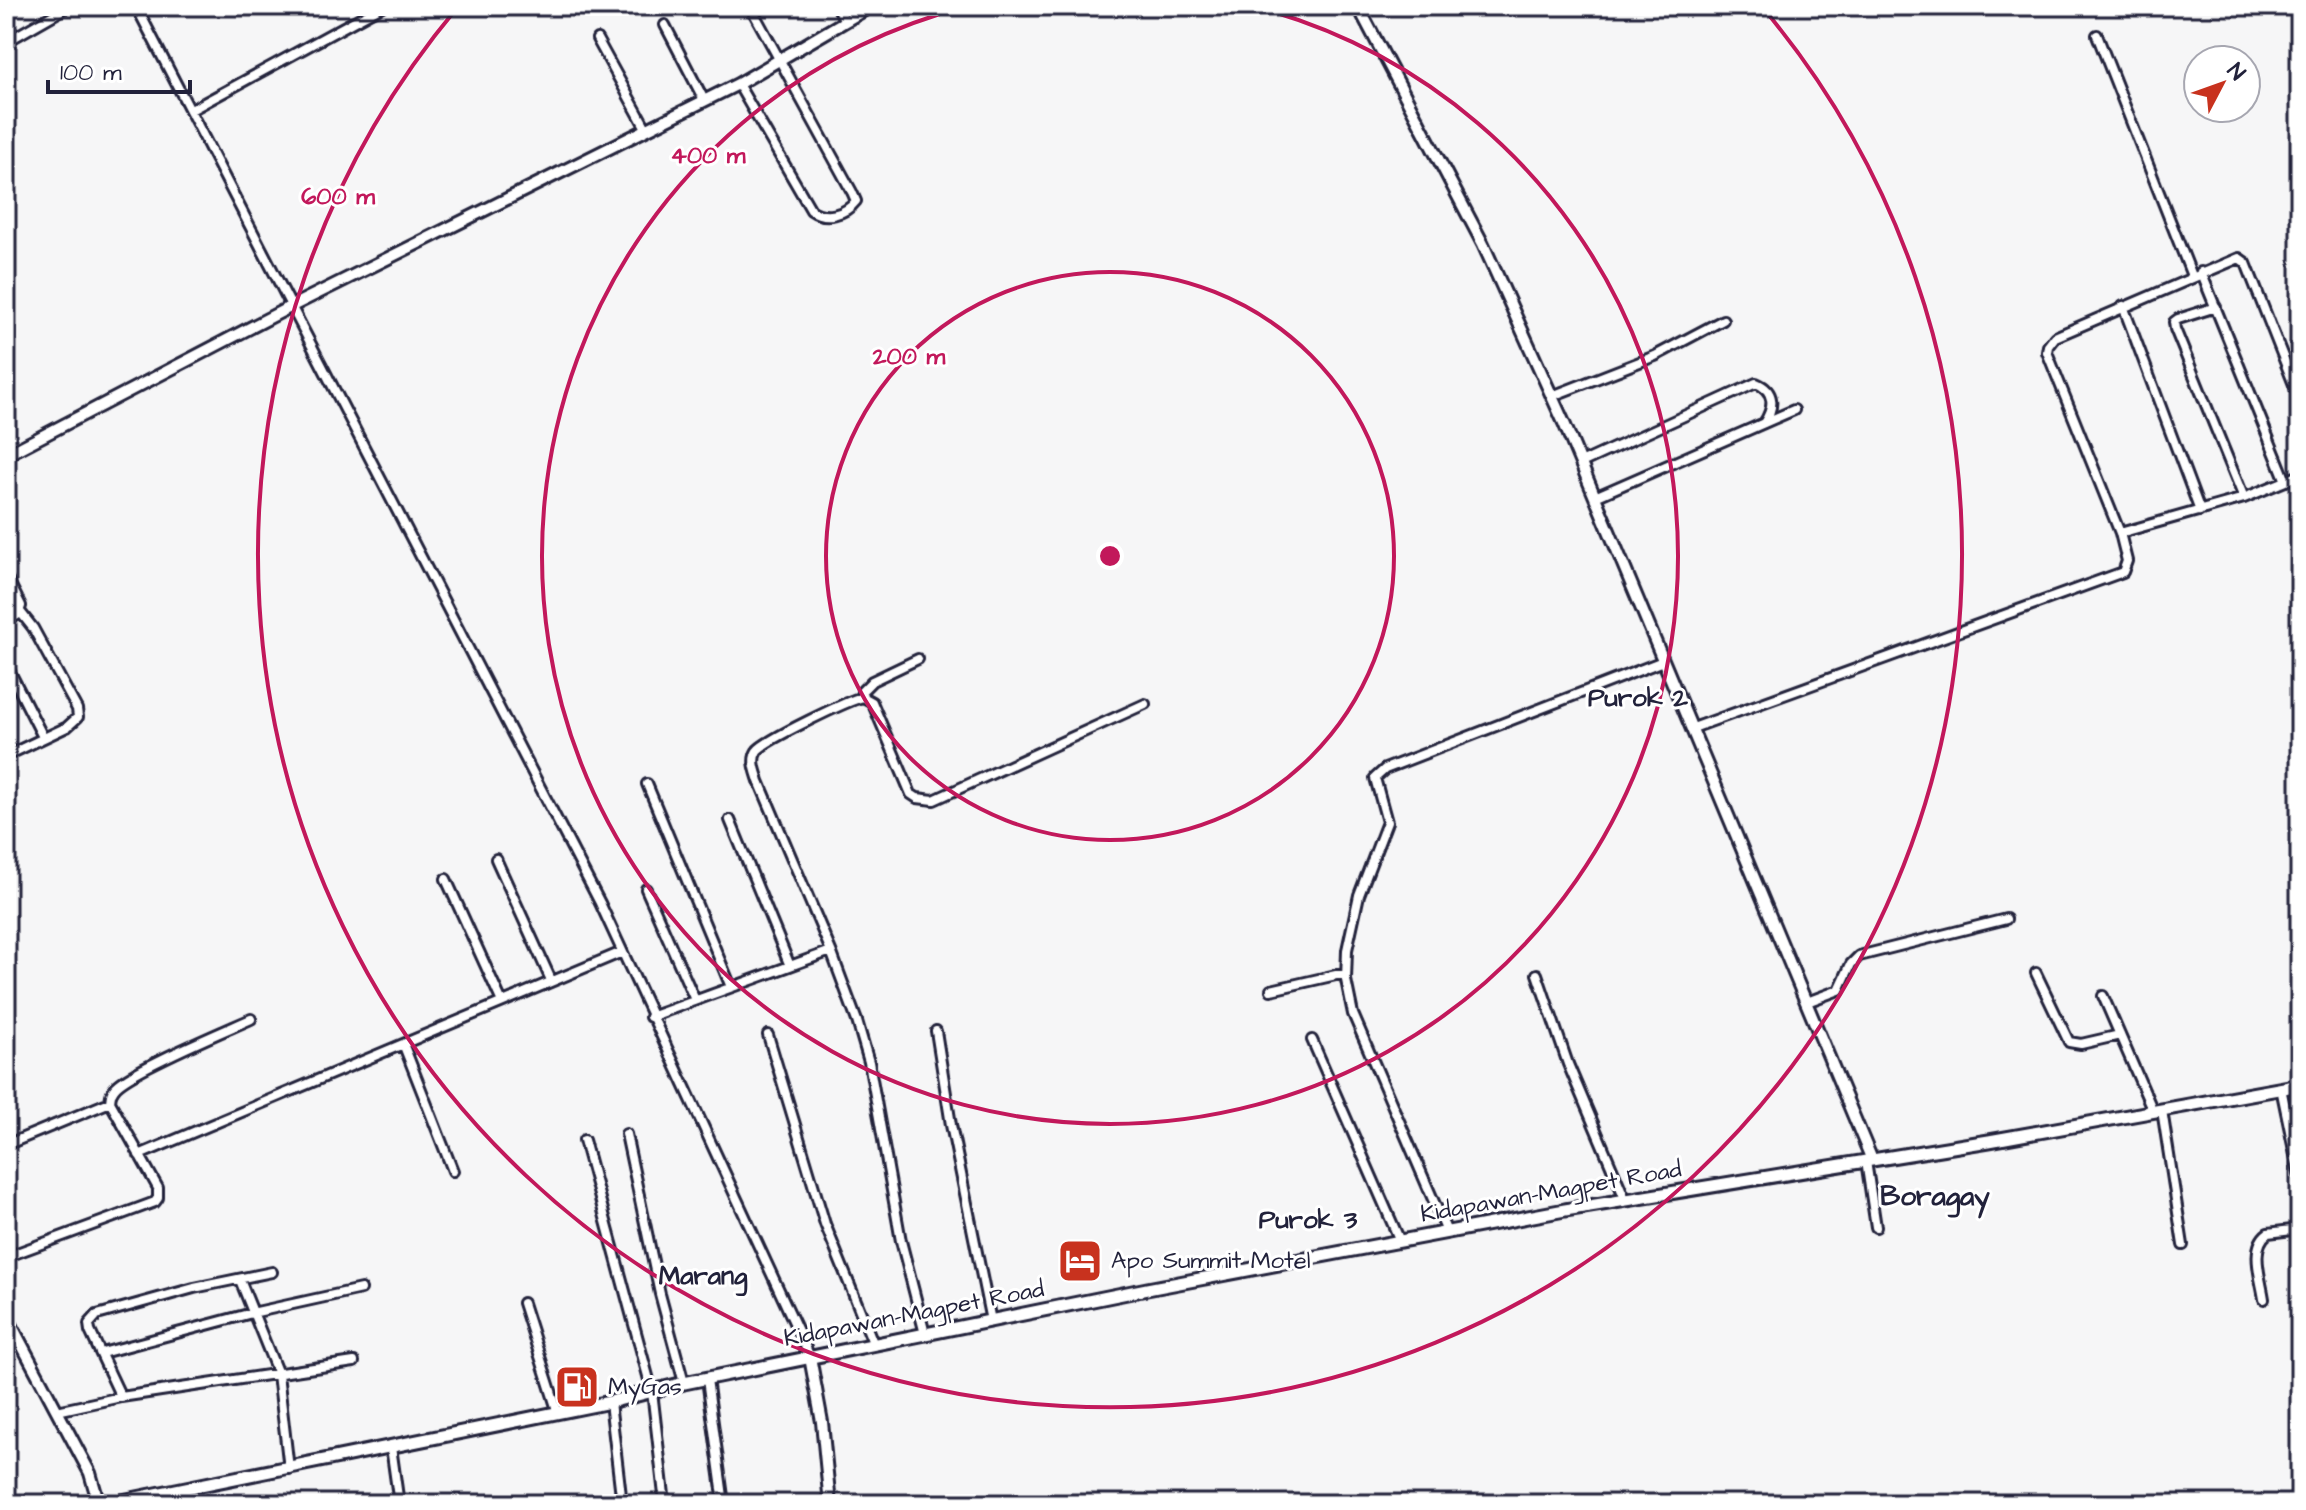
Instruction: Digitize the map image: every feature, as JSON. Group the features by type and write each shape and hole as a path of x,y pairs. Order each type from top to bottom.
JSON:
{"main road":[{"name":"Kidapawan-Magpet Road","path":"107,1504 558,1413 810,1357 1447,1232 2300,1085"}],"street":[{"path":"6,42 69,6"},
{"path":"136,6 600,903 650,1017 810,1357 822,1422 830,1504"},
{"path":"191,110 382,6"},
{"path":"738,84 811,210 828,215 847,210 856,201 852,192 750,6"},
{"path":"837,6 845,21"},
{"path":"6,455 290,307 738,84 871,6"},
{"path":"1358,6 1483,244 1581,463 1807,1002 1869,1161 1876,1227"},
{"path":"665,25 704,100"},
{"path":"2097,35 2192,276"},
{"path":"597,39 647,130"},
{"path":"1693,728 2119,575 2127,565 2120,533 2047,352 2055,337 2239,258 2246,263 2300,400"},
{"path":"2201,272 2286,481"},
{"path":"2123,306 2200,511"},
{"path":"2216,307 2178,319 2174,322 2175,329 2244,498"},
{"path":"1552,396 1655,356 1723,320"},
{"path":"1581,463 1756,383 1767,390 1771,398 1772,407 1764,423"},
{"path":"1595,497 1794,410"},
{"path":"2120,533 2244,498 2300,475"},
{"path":"6,578 18,598 17,614 6,620"},
{"path":"6,756 75,722 78,717 77,709 33,628 18,609"},
{"path":"863,697 862,691 872,681 918,659"},
{"path":"1447,1232 1353,1014 1346,975 1347,950 1359,895 1387,822 1375,783 1379,772 1663,661"},
{"path":"6,664 43,737"},
{"path":"863,697 872,702 908,789 924,800 934,800 1145,704"},
{"path":"863,697 763,745 755,752 753,760 857,1021 869,1062 901,1241 925,1334"},
{"path":"647,784 731,987"},
{"path":"730,820 790,966"},
{"path":"496,859 551,980"},
{"path":"446,879 502,1002"},
{"path":"646,889 695,1000"},
{"path":"1807,1002 1839,990 1851,964 1859,956 2006,919"},
{"path":"650,1017 831,951"},
{"path":"139,1155 622,952"},
{"path":"2036,973 2069,1042 2081,1044 2120,1035"},
{"path":"1537,974 1568,1064 1626,1201"},
{"path":"1271,990 1346,975"},
{"path":"2103,996 2158,1110 2183,1245"},
{"path":"6,1257 155,1202 158,1188 110,1102 114,1089 130,1077 251,1019"},
{"path":"936,1031 951,1125 991,1321"},
{"path":"768,1035 825,1224 874,1345"},
{"path":"1312,1040 1400,1241"},
{"path":"404,1046 453,1171"},
{"path":"2281,1088 2300,1179"},
{"path":"6,1145 110,1102"},
{"path":"626,1134 660,1294 684,1383"},
{"path":"584,1140 652,1391 665,1504"},
{"path":"2264,1299 2258,1242 2268,1233 2300,1229"},
{"path":"121,1397 90,1331 89,1324 97,1315 194,1288 272,1272"},
{"path":"240,1280 278,1374 289,1469"},
{"path":"102,1353 252,1313 361,1289"},
{"path":"523,1303 558,1413"},
{"path":"6,1315 90,1473 99,1504"},
{"path":"57,1411 121,1397 354,1362"},
{"path":"707,1379 724,1504"},
{"path":"610,1402 622,1504"},
{"path":"391,1447 399,1504"}],"place":[{"name":"Apo Summit Motel","path":"1080,1261"},
{"name":"MyGas","path":"577,1387"}],"district":[{"name":"Purok 2","path":"1638,698"},
{"name":"Boragay","path":"1935,1196"},
{"name":"Purok 3","path":"1308,1220"},
{"name":"Marang","path":"703,1276"}]}
